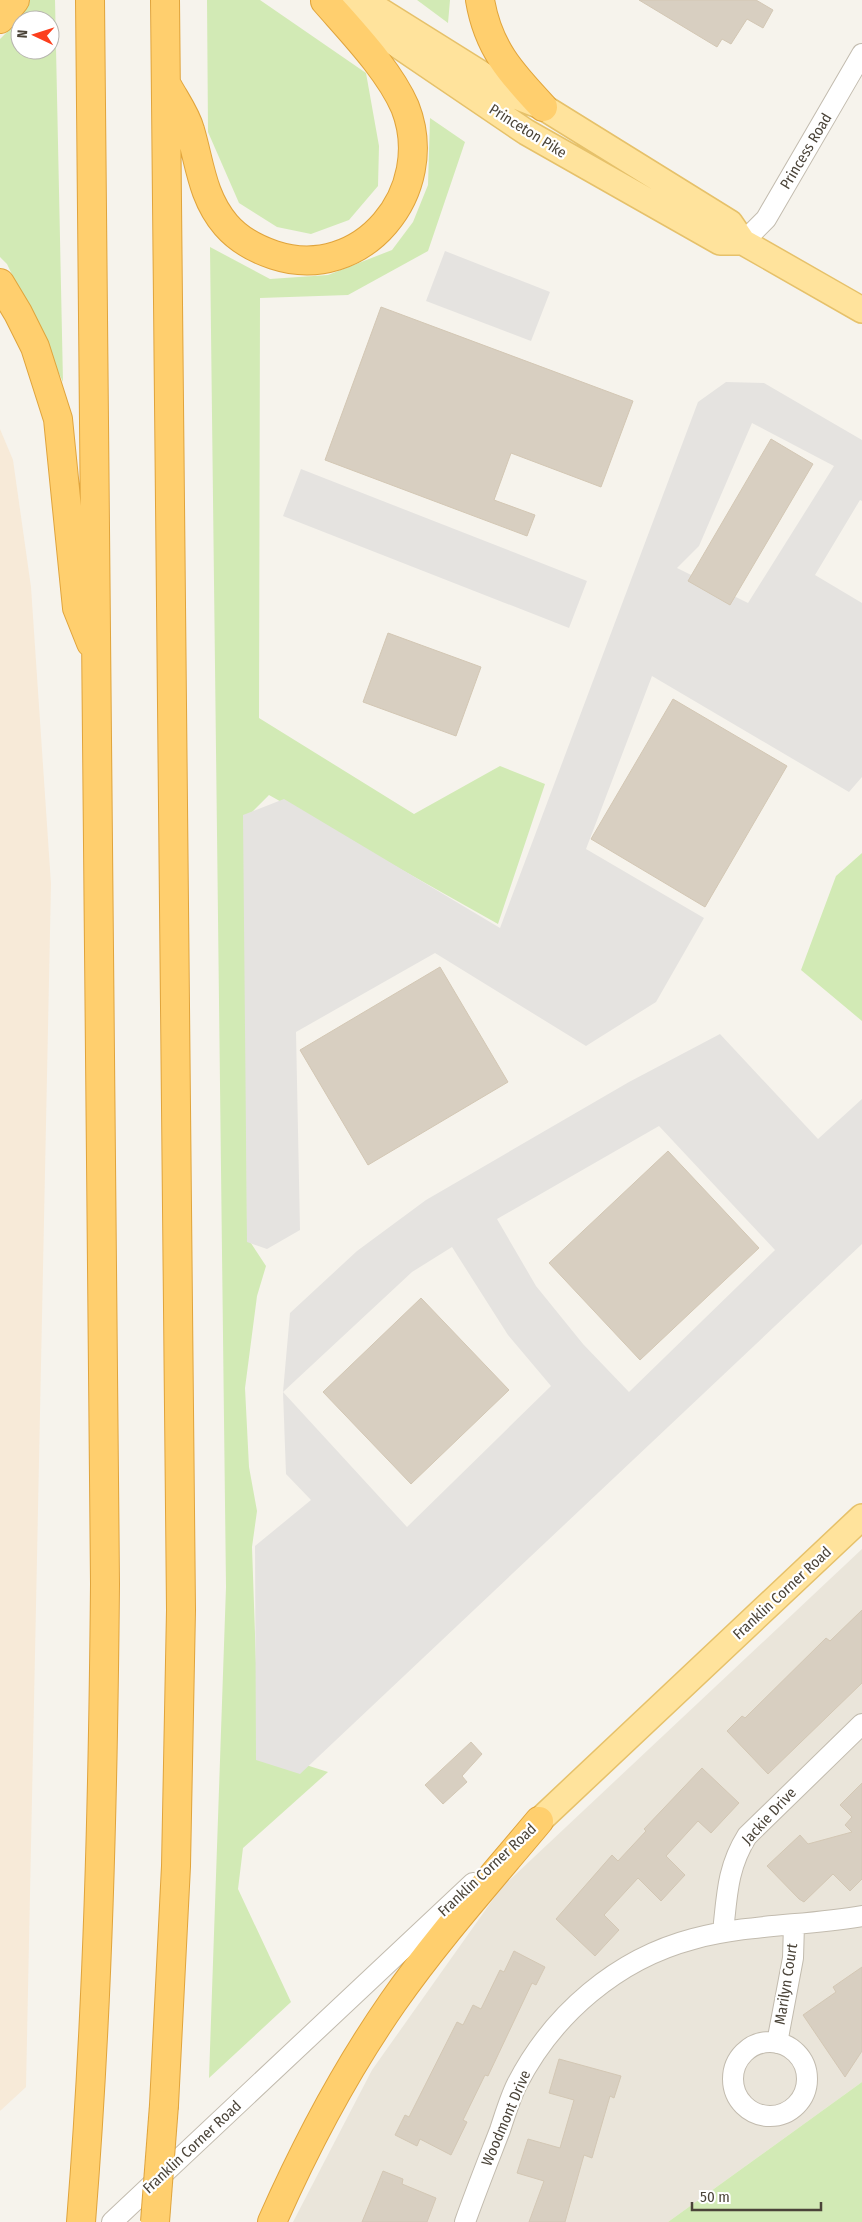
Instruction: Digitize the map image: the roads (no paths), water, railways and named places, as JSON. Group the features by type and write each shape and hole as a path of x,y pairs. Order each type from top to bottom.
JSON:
{"highway":[{"path":"0,19 15,0"},
{"path":"81,2222 96,1977 103,1787 105,1584 90,0"},
{"path":"155,2222 164,2105 176,1866 181,1610 165,0"},
{"path":"480,0 489,33 503,62 543,107"},
{"path":"166,82 190,129 206,192 214,210 227,226 256,247 282,258 302,260 325,258 348,251 366,241 382,228 400,203 410,175 412,154 411,131 405,108 395,88 354,34 324,1"},
{"path":"0,283 35,347 58,419 77,608 97,657"},
{"path":"272,2222 316,2128 359,2055 389,2009 444,1934 539,1822"}],"main road":[{"name":"Princeton Pike","path":"363,0 518,97 543,107 730,223 743,242 862,310"},
{"name":"Princeton Pike","path":"324,1 352,14 526,132 720,242 743,242"},
{"name":"Franklin Corner Road","path":"539,1822 862,1517"}],"street":[{"name":"Princess Road","path":"743,242 766,219 862,54"},
{"name":"Jackie Drive","path":"723,1932 729,1874 735,1854 746,1836 862,1724"},
{"name":"Franklin Corner Road","path":"112,2222 539,1822"},
{"name":"Woodmont Drive","path":"465,2222 517,2086 533,2056 556,2025 580,2001 630,1964 661,1950 693,1939 723,1932 862,1916"},
{"name":"Marilyn Court","path":"777,2043 793,1958 794,1925"}]}
